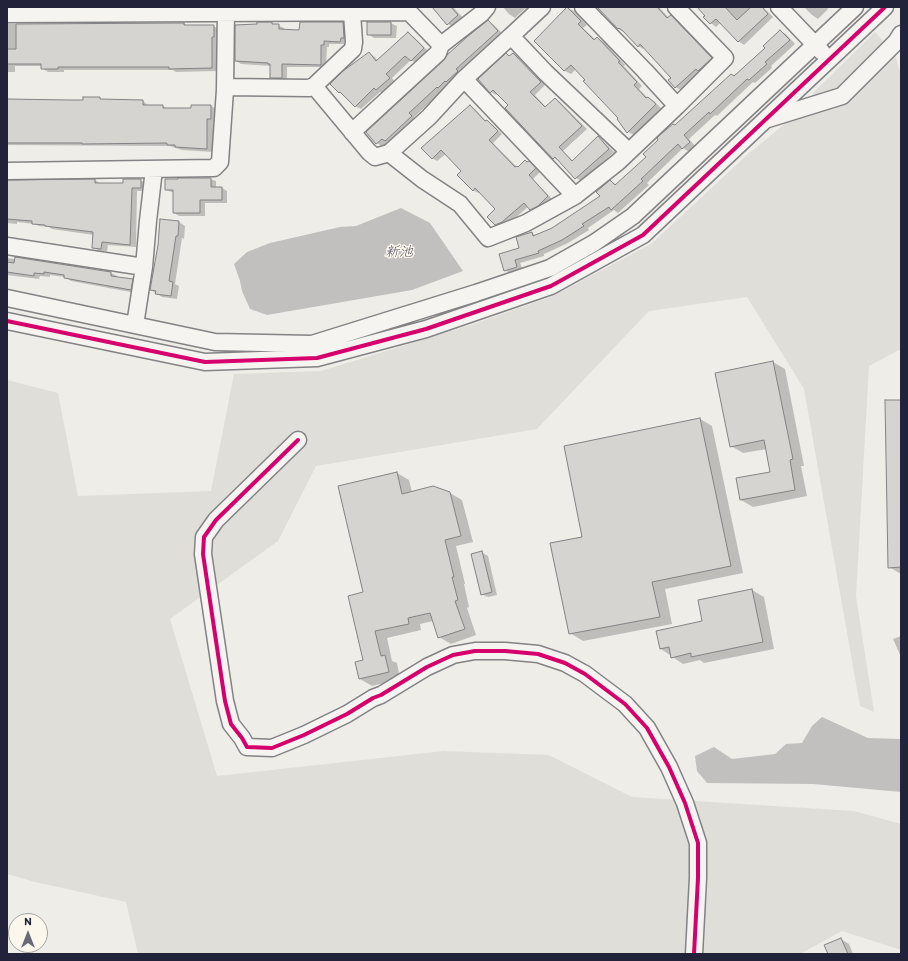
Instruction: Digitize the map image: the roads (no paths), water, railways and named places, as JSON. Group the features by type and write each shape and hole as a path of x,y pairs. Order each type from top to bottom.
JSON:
{"street":[{"path":"352,132 438,53 441,45 481,14 487,7"},
{"path":"314,86 369,152 375,157 389,153 429,117 464,79 542,7"},
{"path":"583,7 677,106"},
{"path":"389,153 422,180 460,204 488,238 526,223 575,196 618,162 677,106 724,58 676,7"},
{"path":"779,7 829,59"},
{"path":"7,298 215,342 312,344 476,293 550,268 594,243 633,216 855,7"},
{"path":"7,321 206,362 317,358 412,333 551,286 643,235 885,7"},
{"path":"7,14 226,10 352,13 409,12 441,45"},
{"path":"7,171 214,168 220,162 225,87 226,10"},
{"path":"225,87 309,88 314,86 353,49 352,13"},
{"path":"764,120 842,96 896,42 901,34"},
{"path":"511,36 546,73 623,146 627,152"},
{"path":"464,79 575,196"},
{"path":"135,325 144,267 154,169"},
{"path":"7,246 144,267"},
{"path":"298,440 216,520 204,537 203,554 225,701 231,724 242,738 246,747 272,748 304,735 347,714 427,667 453,655 474,651 505,651 538,654 565,663 585,674 625,704 647,728 669,767 685,803 698,843 698,878 694,954"}],"water":[{"name":"新池","path":"401,208 430,223 463,271 412,290 267,315 250,309 242,291 234,264 247,252 270,243 340,227 356,226"},
{"path":"822,717 868,738 901,739 901,792 813,784 707,783 697,771 695,756 714,747 732,759 775,754 786,744 802,743 812,726"}]}
